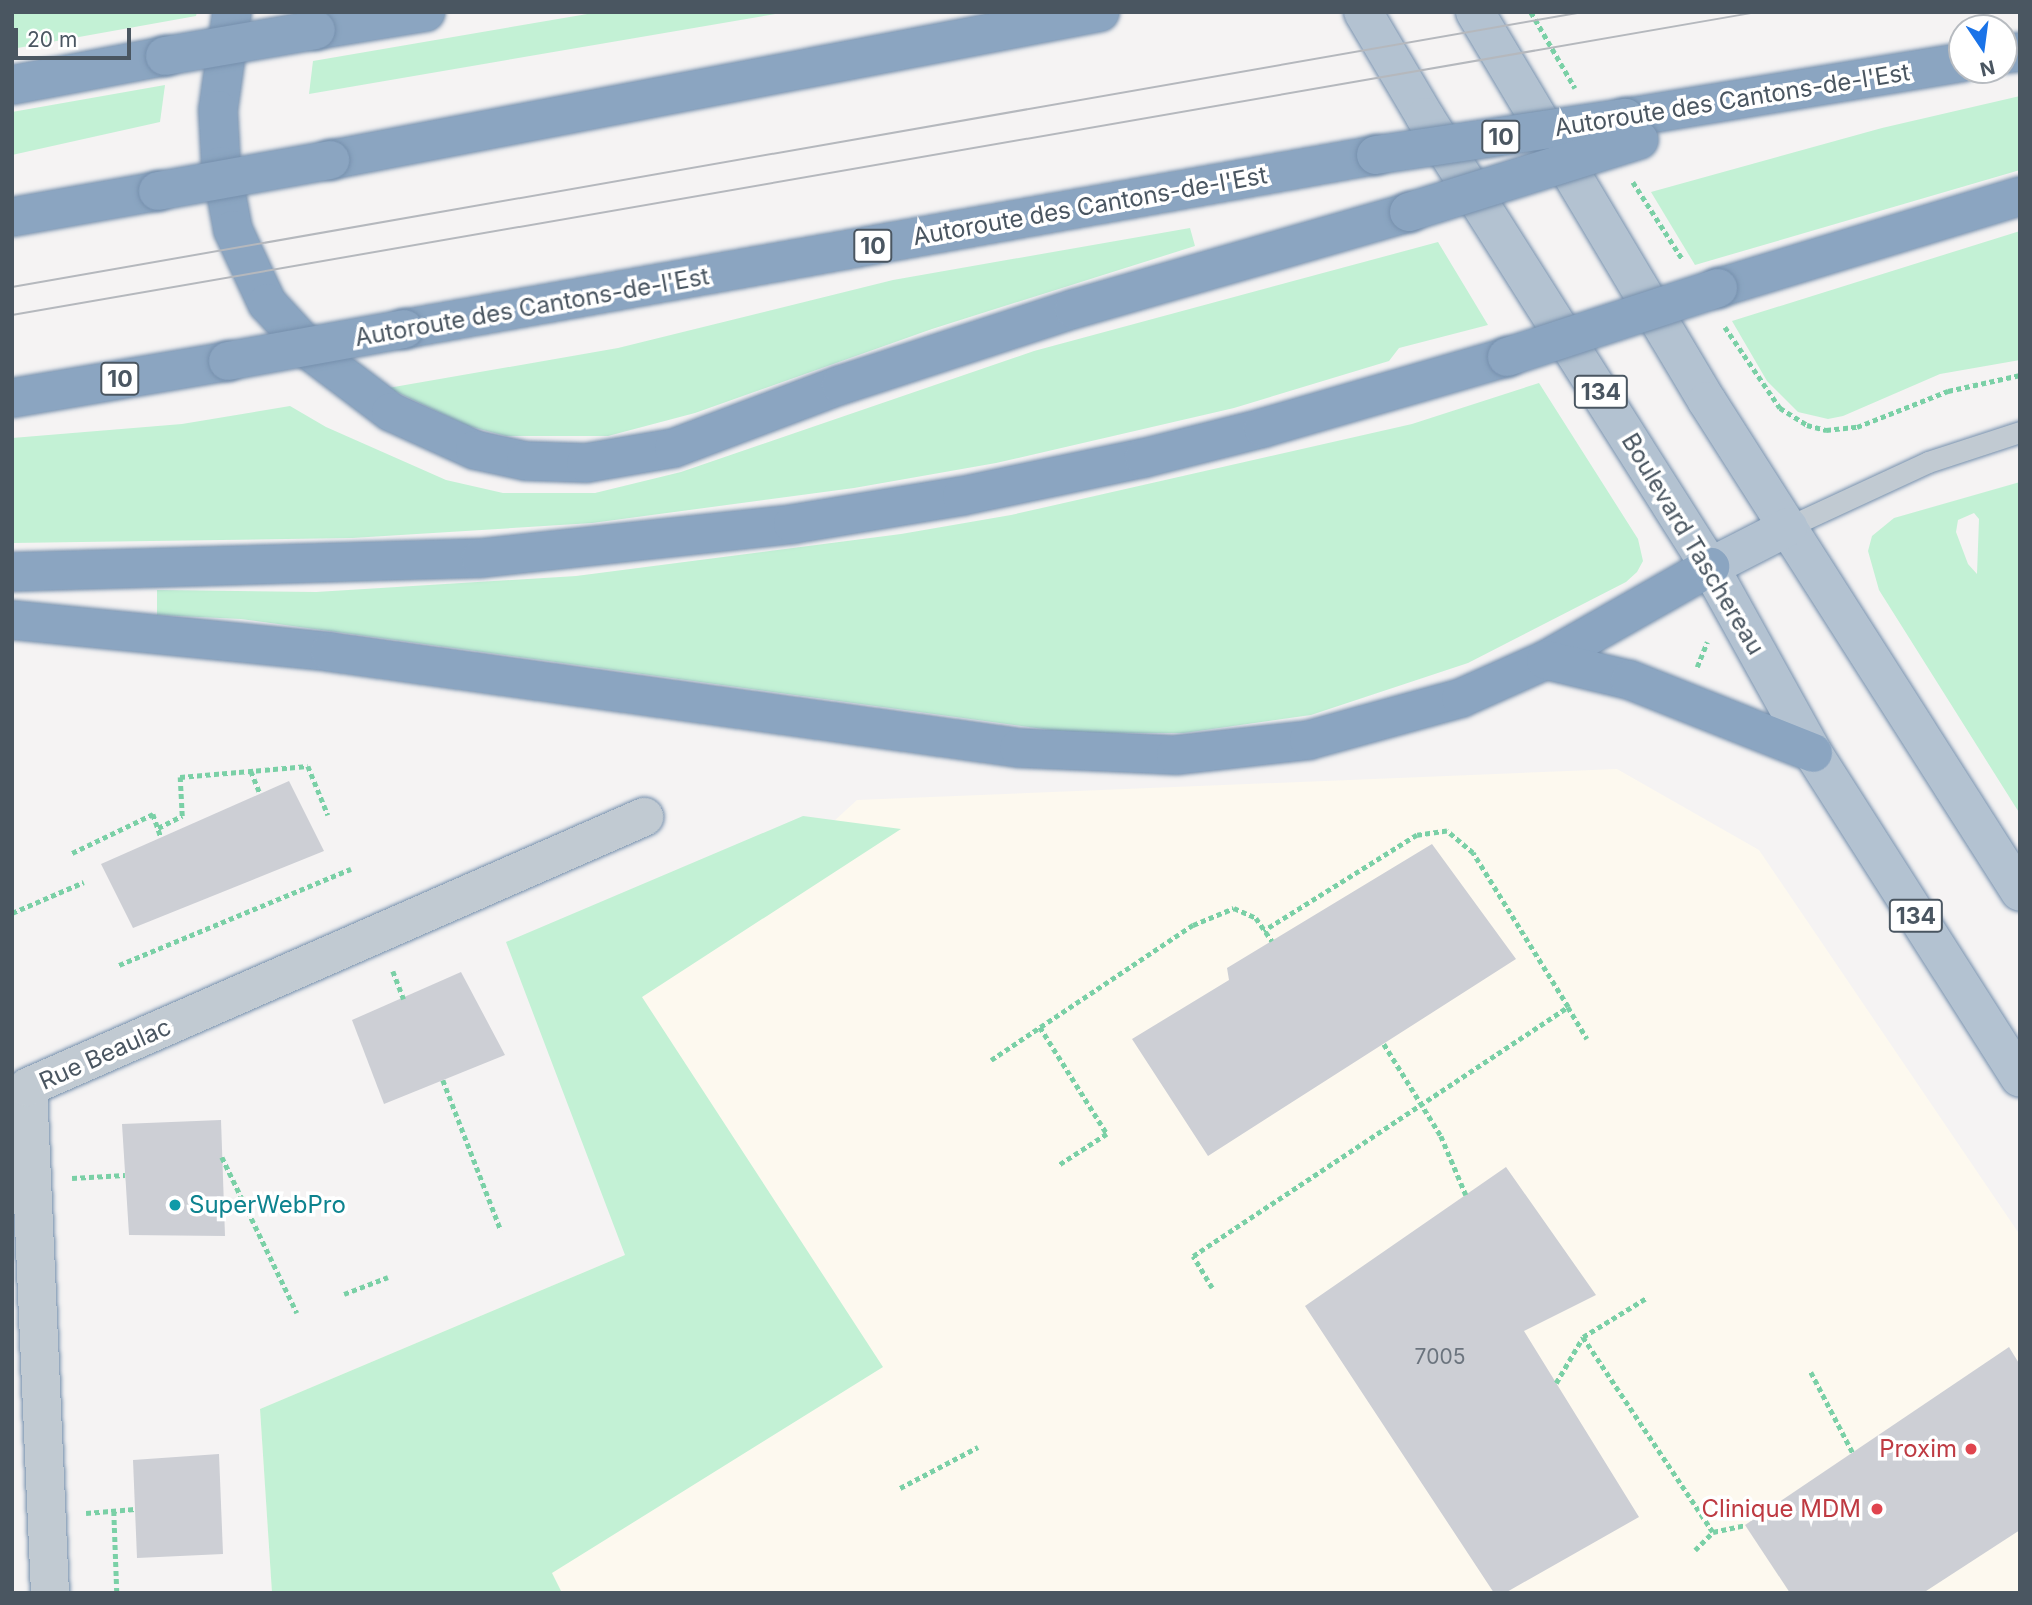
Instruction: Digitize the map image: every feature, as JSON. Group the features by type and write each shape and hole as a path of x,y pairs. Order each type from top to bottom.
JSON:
{"highway":[{"path":"232,12 218,110 225,201 246,264 267,303 313,353 391,412 475,450 526,461 586,463 674,448 841,386 1062,313 1409,212 1632,129"},
{"path":"12,85 426,12"},
{"path":"12,217 330,160 1100,12"},
{"name":"Autoroute des Cantons-de-l'Est","path":"12,398 1376,155 1632,129 1793,92 1948,64"},
{"path":"12,572 456,559 793,524 1133,460 1263,428 1507,357 2020,196"},
{"path":"12,620 330,652 944,739 1122,755 1222,752 1309,740 1442,705 1546,660 1710,567"},
{"path":"1546,660 1630,680 1813,753"}],"main road":[{"name":"Boulevard Taschereau","path":"1363,12 1425,117 1710,567 1813,753 2020,1078"},
{"path":"1475,12 1707,401 2020,892"},
{"path":"1710,567 1788,527"}],"street":[{"name":"Rue Beaulac","path":"50,1593 28,1087 644,817"}],"lane":[{"path":"1788,527 1928,463 2020,432"}],"path":[{"path":"1531,12 1580,97"},
{"path":"1631,178 1710,293 1769,392 1792,418 1826,430 1857,427 1948,391 2020,376"},
{"path":"1694,674 1709,636"},
{"path":"158,828 183,816 180,777 308,766 328,815"},
{"path":"251,771 260,793"},
{"path":"72,853 153,814 161,837"},
{"path":"1264,931 1417,835 1447,831 1473,853 1587,1039"},
{"path":"119,965 351,869"},
{"path":"12,913 84,882"},
{"path":"991,1059 1193,925 1234,908 1256,918 1272,941"},
{"path":"1212,1288 1194,1256 1568,1007"},
{"path":"1040,1027 1107,1135 1058,1166"},
{"path":"1384,1044 1441,1136 1466,1195"},
{"path":"443,1080 501,1230"},
{"path":"222,1157 297,1313"},
{"path":"33,1181 125,1175"},
{"path":"344,1294 388,1277"},
{"path":"1556,1383 1583,1337 1648,1297"},
{"path":"1583,1337 1713,1532"},
{"path":"1811,1372 1853,1452"},
{"path":"900,1488 978,1447"},
{"path":"47,1515 135,1509"},
{"path":"114,1511 117,1593"},
{"path":"1695,1550 1713,1532 1745,1525"}],"shaded area":[{"path":"1617,769 1759,850 2020,1235 2020,1593 272,1593 260,1409 625,1255 642,997 857,800"}],"green space":[{"path":"12,12 197,12 196,16 12,49"},
{"path":"599,12 787,12 309,94 313,61"},
{"path":"165,85 160,122 12,155 12,112"},
{"path":"2020,96 2020,170 1695,265 1651,192 1882,128"},
{"path":"1190,228 1195,246 932,329 695,413 608,436 506,436 468,426 388,388 618,348 893,280"},
{"path":"2020,231 2020,360 1940,374 1843,416 1828,419 1798,412 1767,381 1732,321"},
{"path":"1438,242 1488,325 1399,348 1389,361 1234,408 996,463 854,488 592,523 352,538 12,543 12,438 182,424 290,406 326,427 446,480 503,493 595,493 681,472 1034,351"},
{"path":"1539,383 1638,539 1643,561 1637,572 1626,582 1468,663 1311,715 1184,733 1073,733 241,619 157,615 157,590 316,592 576,576 901,534 1011,515 1412,424"},
{"path":"2020,482 2020,814 1879,590 1868,551 1872,536 1894,518","holes":["1974,513 1979,519 1977,574 1968,564 1956,532 1958,520"]},
{"path":"803,816 901,829 642,997 883,1367 552,1573 562,1593 272,1593 260,1409 625,1255 506,942"}],"building":[{"path":"289,781 324,851 133,928 101,864"},
{"path":"1432,844 1516,959 1208,1156 1132,1039 1229,980 1227,968"},
{"path":"461,972 505,1055 384,1104 352,1020"},
{"name":"SuperWebPro","path":"221,1120 225,1236 129,1235 122,1124"},
{"path":"1506,1167 1596,1295 1524,1331 1639,1517 1505,1593 1494,1593 1305,1306"},
{"path":"2009,1347 2020,1365 2020,1530 1923,1593 1790,1593 1745,1525"},
{"path":"219,1454 223,1554 137,1558 133,1460"}],"tram line":[{"path":"12,287 1583,12"},
{"path":"12,315 1758,12"}],"place":[{"name":"SuperWebPro","path":"175,1205"},
{"name":"Proxim","path":"1971,1449"},
{"name":"Clinique MDM","path":"1877,1509"}]}
